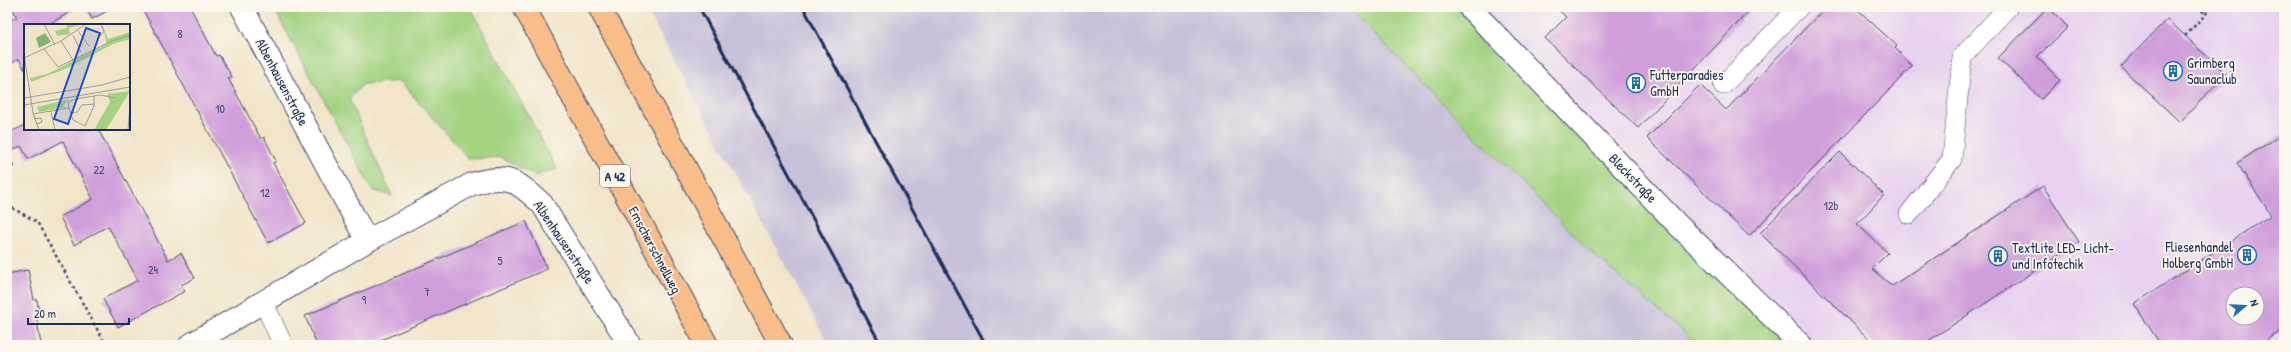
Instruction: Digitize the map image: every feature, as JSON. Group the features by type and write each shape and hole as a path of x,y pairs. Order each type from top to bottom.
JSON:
{"highway":[{"name":"Emscherschnellweg","path":"524,7 707,345"},
{"path":"599,7 781,345"}],"street":[{"name":"Albenhausenstraße","path":"242,7 367,241"},
{"name":"Bleckstraße","path":"1469,7 1678,225 1801,345"},
{"name":"Albenhausenstraße","path":"190,345 263,300 367,241 472,184 491,178 510,179 527,190 542,204 630,345"}],"lane":[{"path":"1723,85 1799,7"},
{"path":"1909,214 1952,159 1962,57 2008,7"},
{"path":"263,300 283,345"}],"path":[{"path":"2197,7 2206,14"},
{"path":"2185,36 2206,14 2209,7"},
{"path":"7,205 37,222 106,345"}],"shaded area":[{"path":"645,7 1347,7 1592,253 1698,345 829,345"},
{"path":"1479,7 2284,7 2284,345 1815,345 1685,221"}],"green space":[{"path":"273,7 470,7 557,169 535,176 501,157 469,159 400,81 363,84 349,99 392,196 372,190"},
{"path":"1347,7 1461,7 1791,345 1698,345 1592,253"}],"building":[{"path":"79,7 49,24 24,24 24,68 19,59 7,65 7,22 17,17 12,8"},
{"path":"85,7 115,7 92,19"},
{"path":"139,7 190,7 216,56 219,55 232,77 228,78 261,139 264,137 276,161 273,163 306,223 268,243 143,10 141,11"},
{"name":"Futterparadies GmbH","path":"1555,7 1753,7 1638,128 1545,38 1566,17"},
{"path":"1826,7 1855,7 1897,46 1895,48 1912,66 1749,236 1647,138 1700,85 1726,110"},
{"path":"2048,7 2068,27 2037,57 2060,80 2041,99 1998,58"},
{"name":"Grimberg Saunaclub","path":"2167,19 2226,74 2180,122 2121,67"},
{"path":"24,126 24,130 99,130 168,260 181,253 195,278 181,285 185,291 118,327 103,299 138,280 108,226 74,245 60,217 93,199 63,141 28,159 21,146 7,153 7,134"},
{"name":"Fliesenhandel Holberg GmbH","path":"2284,133 2284,329 2259,345 2161,345 2134,304 2271,215 2237,163"},
{"name":"TextLite LED- Licht- und Infotechik","path":"1840,152 1884,195 1857,224 1888,253 1872,269 1892,286 2043,186 2079,242 1922,345 1875,345 1760,233"},
{"path":"7,153 14,166 7,170"},
{"path":"526,221 547,269 369,345 317,345 305,316"},
{"path":"28,270 34,300 37,300 39,313 36,314 41,345 7,345 7,274"}],"railway":[{"path":"699,7 881,345"},
{"path":"803,7 986,345"}],"place":[{"name":"Grimberg Saunaclub","path":"2173,71"},
{"name":"Futterparadies GmbH","path":"1636,83"},
{"name":"Fliesenhandel Holberg GmbH","path":"2247,255"},
{"name":"TextLite LED- Licht- und Infotechik","path":"1998,256"}]}
